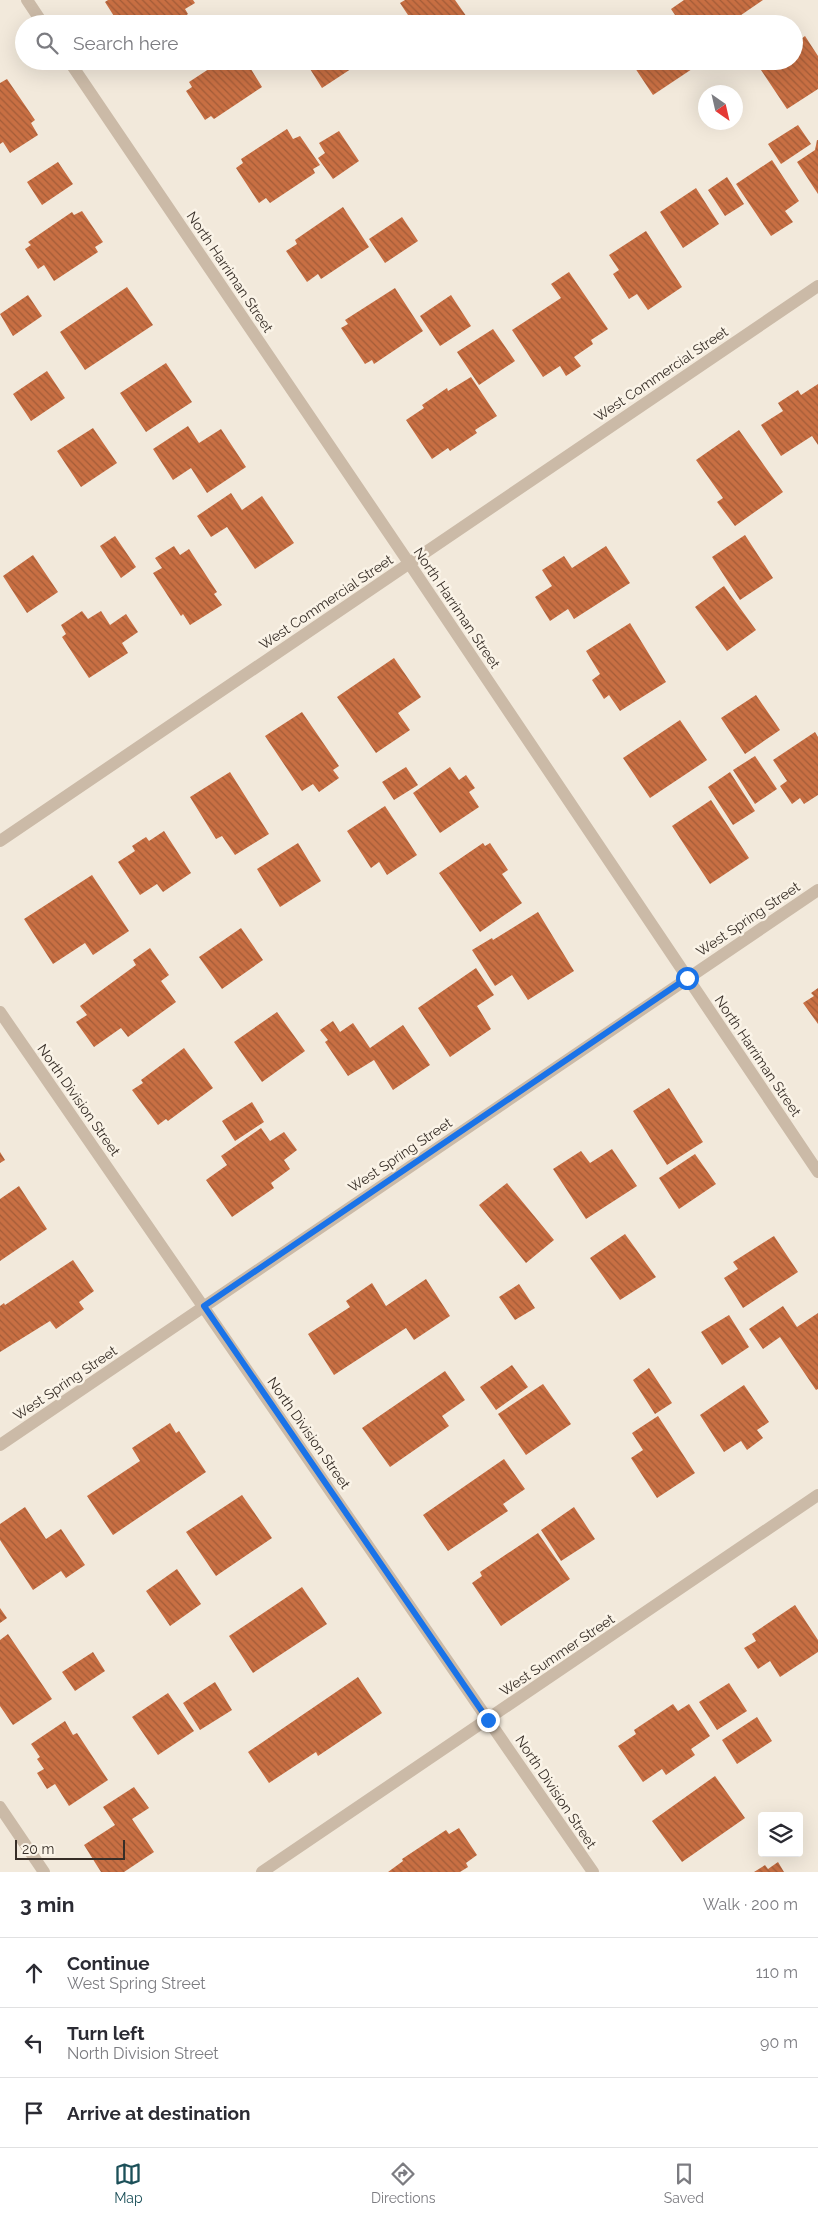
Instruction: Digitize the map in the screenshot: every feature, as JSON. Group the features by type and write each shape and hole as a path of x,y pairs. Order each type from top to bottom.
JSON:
{"street":[{"path":"27,0 38,15"},
{"name":"North Harriman Street","path":"75,70 818,1172"},
{"name":"West Commercial Street","path":"0,841 818,286"},
{"name":"West Spring Street","path":"0,1445 818,890"},
{"name":"North Division Street","path":"0,1012 592,1872"},
{"name":"West Summer Street","path":"262,1872 818,1495"},
{"path":"0,1807 44,1872"}],"building":[{"path":"108,0 193,0 195,3 185,9 188,14 187,15 113,15 105,2"},
{"path":"405,0 455,0 466,15 408,15 400,3"},
{"path":"684,0 763,0 741,15 675,15 671,9"},
{"path":"805,36 818,56 818,89 787,109 761,70 803,70 803,37"},
{"path":"207,70 252,70 262,87 214,119 211,116 205,120 186,91 192,87 189,82"},
{"path":"311,70 349,70 322,88"},
{"path":"636,70 690,70 653,95"},
{"path":"7,79 35,120 31,123 38,135 10,153 3,142 0,144 0,83"},
{"path":"798,125 811,144 781,164 768,144"},
{"path":"287,129 293,139 300,136 320,165 313,169 315,173 270,203 266,198 259,203 236,168 243,163 241,159"},
{"path":"339,131 359,161 333,179 318,158 325,153 319,143"},
{"path":"817,140 818,194 797,162 815,150"},
{"path":"772,160 799,201 785,211 793,222 771,236 736,184"},
{"path":"58,162 73,184 42,205 27,182"},
{"path":"727,177 744,204 725,216 708,190"},
{"path":"696,188 719,224 683,248 660,212"},
{"path":"343,207 369,247 321,279 318,274 307,282 286,251 297,244 295,240"},
{"path":"82,211 103,242 95,247 98,252 54,281 44,265 38,269 25,249 31,245 28,242 72,212 74,215"},
{"path":"402,217 418,241 385,263 369,239"},
{"path":"646,231 682,287 648,310 637,294 629,299 613,274 619,270 609,255"},
{"path":"569,272 608,329 591,340 593,344 574,357 581,366 566,376 560,366 543,377 512,330 561,298 551,284"},
{"path":"127,287 153,325 85,370 60,332"},
{"path":"395,288 423,331 374,364 372,360 365,364 341,328 348,324 345,320"},
{"path":"28,295 42,316 13,336 0,314"},
{"path":"451,295 471,326 440,346 420,316"},
{"path":"493,329 515,361 479,385 457,352"},
{"path":"166,363 192,402 146,432 120,393"},
{"path":"47,371 65,398 31,421 13,394"},
{"path":"471,377 497,416 475,430 477,433 450,451 448,448 432,459 406,420 424,408 422,405 447,388 448,391"},
{"path":"818,384 818,445 812,436 781,456 761,425 783,411 778,403 798,390 801,395"},
{"path":"188,426 199,443 221,429 246,467 207,493 191,468 173,480 153,449"},
{"path":"93,428 117,463 81,487 57,451"},
{"path":"739,430 783,492 735,526 717,502 723,498 696,460"},
{"path":"231,493 242,510 262,496 294,543 255,569 227,527 211,537 197,516"},
{"path":"745,535 773,578 740,600 712,557"},
{"path":"115,536 136,567 121,578 100,546"},
{"path":"174,546 180,555 189,549 217,592 214,594 222,605 190,625 183,614 181,616 153,573 162,568 155,558"},
{"path":"606,546 630,583 574,619 568,609 550,621 535,597 552,586 542,570 564,556 572,568"},
{"path":"33,555 58,592 27,613 3,576"},
{"path":"724,586 756,630 727,651 695,607"},
{"path":"82,611 88,619 101,611 110,625 126,614 138,632 122,643 128,653 89,678 62,637 66,634 61,625"},
{"path":"630,623 666,682 620,711 609,695 604,699 592,680 600,674 586,651"},
{"path":"394,658 421,697 398,713 410,730 376,753 337,697"},
{"path":"756,695 780,730 745,754 721,718"},
{"path":"302,712 339,766 333,770 339,778 319,792 313,784 302,791 265,736"},
{"path":"680,720 707,760 650,798 623,758"},
{"path":"815,732 818,737 818,795 804,804 800,798 792,804 780,786 787,781 773,760"},
{"path":"755,756 777,789 755,804 733,770"},
{"path":"406,767 418,785 394,800 382,782"},
{"path":"450,767 459,780 466,775 475,788 469,792 479,807 440,833 413,793"},
{"path":"230,772 269,834 235,855 222,836 216,839 190,797"},
{"path":"730,772 755,811 733,825 708,787"},
{"path":"711,800 749,858 710,884 672,826"},
{"path":"385,806 417,855 387,875 379,862 371,868 347,831"},
{"path":"164,831 191,873 163,892 157,884 140,895 118,862 135,851 132,846 146,837 149,841"},
{"path":"298,843 321,881 280,907 257,869"},
{"path":"483,843 485,846 490,843 508,870 502,874 522,903 480,932 439,873"},
{"path":"92,875 129,931 93,955 85,943 53,964 24,919"},
{"path":"538,912 574,971 528,1000 512,975 495,986 472,950 492,938 493,940"},
{"path":"241,928 263,960 222,989 199,957"},
{"path":"150,948 169,975 161,981 176,1002 128,1037 121,1028 94,1047 76,1022 87,1015 80,1006 136,965 133,960"},
{"path":"476,968 494,995 477,1006 491,1029 450,1057 418,1008"},
{"path":"818,988 818,1024 803,1003 814,996 811,993"},
{"path":"277,1012 305,1051 262,1082 234,1042"},
{"path":"333,1021 340,1032 353,1023 370,1048 403,1025 430,1065 393,1090 374,1060 348,1076 325,1042 328,1040 320,1030"},
{"path":"184,1048 213,1088 168,1121 166,1119 158,1125 132,1090 143,1083 141,1080"},
{"path":"669,1088 703,1142 667,1165 633,1111"},
{"path":"252,1102 264,1122 235,1141 222,1121"},
{"path":"261,1128 270,1141 284,1132 297,1150 284,1160 290,1169 271,1183 274,1188 232,1217 206,1180 227,1165 221,1156"},
{"path":"612,1149 637,1186 586,1219 553,1169 581,1151 590,1163"},
{"path":"0,1152 5,1160 0,1163"},
{"path":"695,1154 716,1184 679,1209 659,1178"},
{"path":"507,1183 554,1240 526,1263 479,1205"},
{"path":"19,1186 47,1229 0,1261 0,1199"},
{"path":"625,1234 656,1277 620,1300 590,1258"},
{"path":"774,1236 798,1272 743,1308 724,1278 738,1269 733,1262"},
{"path":"73,1260 94,1291 79,1302 84,1309 56,1329 50,1321 0,1352 0,1306 4,1303 5,1305"},
{"path":"426,1279 450,1316 414,1340 406,1328 334,1375 308,1334 350,1307 346,1301 372,1283 386,1306"},
{"path":"519,1284 535,1308 515,1320 499,1297"},
{"path":"783,1306 797,1327 818,1313 818,1389 816,1390 780,1337 763,1349 749,1329"},
{"path":"729,1315 749,1347 722,1365 701,1332"},
{"path":"512,1365 528,1387 496,1410 480,1387"},
{"path":"649,1368 672,1403 655,1414 633,1380"},
{"path":"445,1371 465,1400 442,1416 449,1426 390,1467 362,1428"},
{"path":"543,1384 571,1424 526,1455 498,1414"},
{"path":"744,1385 769,1422 757,1430 763,1438 747,1450 741,1441 724,1452 700,1415"},
{"path":"658,1416 695,1473 657,1498 631,1458 643,1450 632,1433"},
{"path":"170,1423 176,1433 179,1431 206,1472 113,1535 87,1496 140,1461 132,1448"},
{"path":"504,1459 525,1489 503,1504 508,1511 448,1551 423,1515"},
{"path":"242,1495 272,1538 216,1576 186,1532"},
{"path":"25,1507 46,1539 61,1529 85,1565 66,1578 61,1571 33,1590 0,1540 0,1524"},
{"path":"574,1507 595,1539 561,1561 541,1530"},
{"path":"538,1533 570,1579 501,1626 472,1583 482,1576 480,1572"},
{"path":"177,1569 201,1604 170,1626 146,1591"},
{"path":"302,1587 327,1624 253,1673 229,1636"},
{"path":"795,1605 818,1640 818,1652 780,1677 770,1661 758,1669 744,1648 756,1641 752,1634"},
{"path":"0,1608 7,1618 0,1623"},
{"path":"8,1634 52,1699 13,1725 0,1706 0,1640"},
{"path":"93,1652 105,1671 75,1691 62,1672"},
{"path":"358,1677 382,1713 318,1756 316,1752 269,1783 248,1752"},
{"path":"215,1682 232,1710 200,1730 183,1703"},
{"path":"729,1683 747,1711 717,1730 699,1702"},
{"path":"168,1693 194,1731 158,1755 132,1717"},
{"path":"673,1704 678,1711 689,1704 710,1736 691,1749 695,1755 666,1775 662,1769 643,1782 618,1746 636,1734 634,1730"},
{"path":"757,1717 772,1741 737,1764 722,1740"},
{"path":"65,1721 73,1735 77,1733 108,1780 69,1806 55,1784 47,1789 37,1773 44,1769 37,1759 40,1757 31,1744"},
{"path":"715,1776 745,1818 682,1862 652,1821"},
{"path":"134,1787 149,1808 132,1819 154,1852 124,1872 101,1872 84,1845 115,1825 103,1807"},
{"path":"459,1828 477,1855 466,1863 468,1867 460,1872 388,1872 403,1861 402,1859 446,1830 449,1834"},
{"path":"778,1862 784,1872 754,1872 765,1865 768,1869"}],"route":[{"path":"488,1720 204,1306 687,978"}]}
